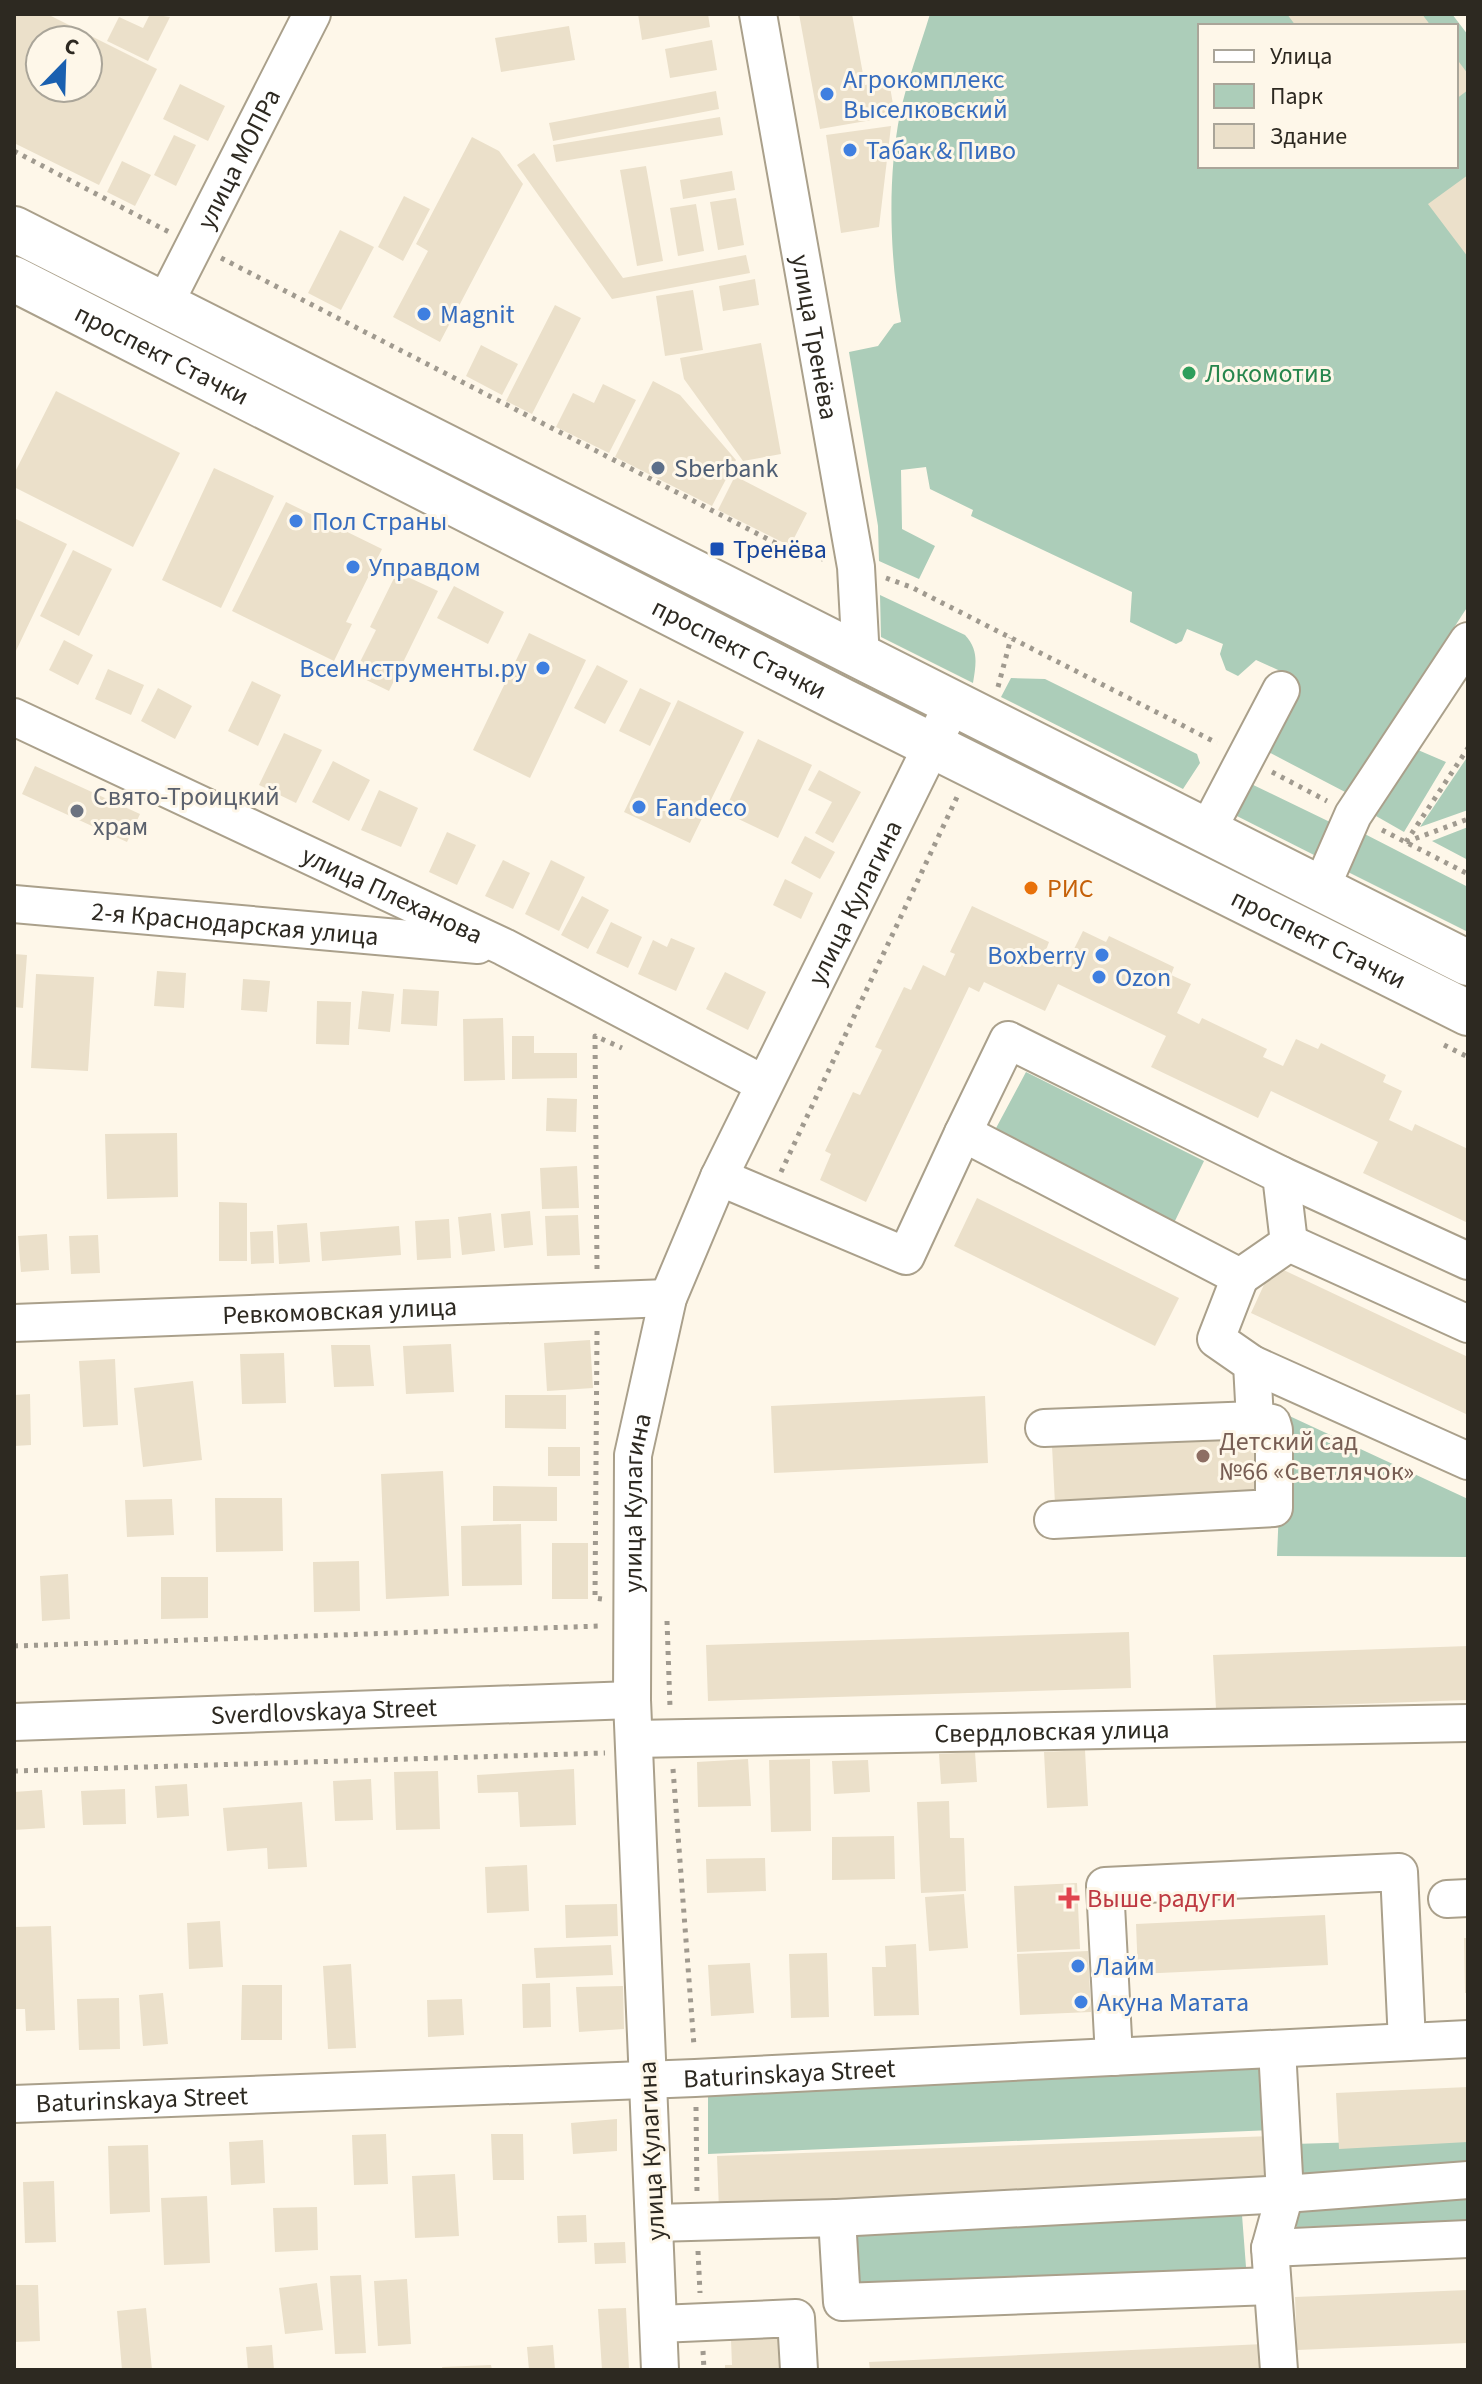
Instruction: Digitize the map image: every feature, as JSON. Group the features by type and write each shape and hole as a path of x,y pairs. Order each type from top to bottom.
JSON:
{"main road":[{"name":"проспект Стачки","path":"14,229 1468,963"},
{"name":"проспект Стачки","path":"14,279 931,745 1468,1013"}],"street":[{"name":"улица МОПРа","path":"164,305 312,14"},
{"name":"улица Тренёва","path":"758,14 856,567 861,659"},
{"path":"1321,888 1353,815 1468,641"},
{"path":"1207,831 1281,690"},
{"name":"улица Кулагина","path":"660,2370 647,2064 626,1746 632,1700 633,1455 668,1298 731,1182 764,1084 952,705"},
{"name":"улица Плеханова","path":"14,717 504,947 764,1084"},
{"name":"2-я Краснодарская улица","path":"14,904 504,947"},
{"path":"731,1182 906,1256 1008,1040 1281,1175 1468,1261"},
{"path":"963,1133 1240,1277"},
{"path":"1281,1175 1289,1243"},
{"path":"1289,1243 1240,1277 1216,1339 1252,1364 1468,1461"},
{"path":"1289,1243 1468,1324"},
{"name":"Ревкомовская улица","path":"14,1323 668,1298"},
{"path":"1252,1364 1255,1420"},
{"path":"1044,1428 1266,1419 1272,1423 1274,1430 1277,1500 1274,1508 1053,1520"},
{"name":"Sverdlovskaya Street","path":"14,1722 632,1700"},
{"name":"Свердловская улица","path":"626,1746 671,1738 1468,1723"},
{"path":"1114,2057 1105,1886 1120,1885 1399,1872 1407,2042"},
{"name":"Baturinskaya Street","path":"14,2104 647,2064 1114,2057 1468,2039"},
{"path":"1277,2049 1285,2194 1270,2248 1279,2370"},
{"path":"654,2223 837,2218 1285,2194 1468,2180"},
{"path":"837,2218 842,2302 1271,2286"},
{"path":"1270,2248 1468,2239"},
{"path":"659,2324 796,2318 799,2370"}],"path":[{"path":"14,151 789,550 856,567 911,587 1468,874"},
{"path":"1406,842 1468,748"},
{"path":"731,1182 781,1173 971,764"},
{"path":"1406,842 1468,819"},
{"path":"647,2064 694,2048 671,1738 667,1617"},
{"path":"14,1646 611,1625"},
{"path":"14,1771 626,1746"}],"green space":[{"name":"Локомотив","path":"930,14 1452,14 1468,35 1468,606 1347,793 1253,744 1289,675 1256,660 1238,676 1226,670 1220,654 1223,644 1187,629 1182,641 1176,644 1130,622 1132,592 971,516 973,510 930,489 926,467 901,470 902,529 935,546 919,579 879,561 878,526 849,352 878,346 894,324 901,322 892,245 892,192 896,139 910,77"},
{"path":"880,595 965,635 974,652 973,683 881,637"},
{"path":"1011,678 1045,679 1197,754 1200,763 1183,789 1001,697"},
{"path":"1418,750 1446,762 1404,832 1376,816"},
{"path":"1468,756 1468,810 1420,827"},
{"path":"1245,781 1332,823 1318,857 1225,810"},
{"path":"1468,827 1468,860 1432,841"},
{"path":"1355,829 1468,887 1468,932 1336,866"},
{"path":"1026,1072 1204,1161 1173,1225 995,1130"},
{"path":"1283,1413 1468,1499 1468,1557 1277,1556"},
{"path":"1270,2055 1273,2130 708,2154 708,2083"},
{"path":"1468,2139 1468,2223 1297,2227 1293,2144"},
{"path":"1241,2202 1247,2280 846,2295 843,2224"}],"building":[{"path":"15,14 47,14 67,24 24,24 24,104 104,104 104,42 157,69 99,185 14,143"},
{"path":"150,14 170,17 148,61 107,41 119,17 143,28"},
{"path":"638,14 708,14 710,27 642,40"},
{"path":"799,14 852,14 865,85 889,81 895,116 820,129"},
{"path":"1287,14 1422,14 1430,24 1294,24"},
{"path":"569,26 575,60 501,72 495,38"},
{"path":"712,40 717,70 670,78 665,49"},
{"path":"1458,61 1468,74 1468,90 1458,98"},
{"path":"180,84 225,106 208,141 163,119"},
{"path":"716,91 719,109 553,141 549,123"},
{"path":"720,117 723,135 556,162 553,145"},
{"path":"891,126 879,227 841,233 826,135"},
{"path":"174,135 196,145 176,186 154,175"},
{"path":"472,137 499,151 523,184 440,342 393,317 428,251 416,244"},
{"path":"534,153 623,278 746,255 750,273 612,299 517,165"},
{"path":"122,161 151,175 135,206 107,192"},
{"path":"646,166 663,261 637,266 620,170"},
{"path":"732,171 735,190 683,199 680,180"},
{"path":"1468,175 1468,257 1428,204"},
{"path":"404,196 430,209 403,261 378,247"},
{"path":"736,198 744,245 718,250 710,202"},
{"path":"696,204 704,251 678,256 670,208"},
{"path":"340,230 374,247 341,310 308,293"},
{"path":"755,279 759,305 723,311 719,286"},
{"path":"693,290 703,350 665,356 656,296"},
{"path":"555,305 581,318 532,414 506,401"},
{"path":"761,343 781,454 743,461 684,379 680,358"},
{"path":"481,345 518,364 502,395 466,376"},
{"path":"653,381 680,395 736,460 712,506 615,457"},
{"path":"603,384 636,400 609,453 556,427 573,393 594,403"},
{"path":"56,391 180,453 133,547 14,487 14,474"},
{"path":"214,468 274,496 221,608 162,580"},
{"path":"735,476 807,513 790,546 718,510"},
{"path":"286,502 382,549 346,622 352,624 334,661 232,611"},
{"path":"14,518 67,544 14,655"},
{"path":"73,550 112,569 79,636 40,616"},
{"path":"397,572 438,591 389,691 354,674 376,630 370,627"},
{"path":"454,586 504,612 488,644 437,618"},
{"path":"529,633 586,660 530,778 473,750"},
{"path":"64,640 93,655 78,685 49,670"},
{"path":"597,665 628,681 605,724 574,708"},
{"path":"108,669 144,685 131,715 95,699"},
{"path":"252,681 281,695 258,746 228,731"},
{"path":"158,688 192,706 175,739 141,721"},
{"path":"640,688 671,703 650,746 619,731"},
{"path":"678,700 744,732 690,843 624,812"},
{"path":"284,733 322,750 296,803 259,785"},
{"path":"758,739 812,765 778,838 724,812"},
{"path":"333,761 370,780 349,821 312,802"},
{"path":"35,766 140,814 127,842 22,794"},
{"path":"819,770 861,792 833,843 815,833 832,802 808,790"},
{"path":"379,790 418,808 401,847 361,830"},
{"path":"447,832 476,845 457,885 429,872"},
{"path":"805,836 835,852 820,879 791,863"},
{"path":"503,860 530,873 513,909 485,896"},
{"path":"551,860 585,877 559,931 525,914"},
{"path":"785,879 813,893 801,919 773,905"},
{"path":"582,896 609,910 588,949 561,935"},
{"path":"972,906 1049,942 1046,950 1068,961 1083,931 1106,942 1109,936 1174,967 1171,975 1191,984 1177,1013 1199,1024 1202,1018 1267,1049 1263,1057 1283,1066 1296,1039 1318,1049 1321,1043 1386,1075 1383,1082 1402,1091 1389,1120 1412,1131 1415,1124 1468,1149 1468,1223 1363,1173 1378,1142 1271,1091 1258,1118 1151,1067 1166,1036 1058,984 1045,1011 984,982 979,992 969,987 866,1202 820,1180 831,1154 825,1151 853,1092 860,1095 882,1050 875,1047 904,987 911,990 923,965 945,976 955,954 950,952"},
{"path":"611,922 642,937 628,968 596,953"},
{"path":"671,938 695,948 676,991 638,974 653,940 667,947"},
{"path":"14,954 27,955 23,1008 14,1007"},
{"path":"157,971 186,973 184,1008 154,1006"},
{"path":"725,972 766,992 748,1030 706,1009"},
{"path":"36,974 94,977 88,1071 31,1068"},
{"path":"243,979 270,981 267,1012 241,1010"},
{"path":"403,989 439,991 437,1026 401,1024"},
{"path":"362,991 394,994 390,1032 358,1029"},
{"path":"317,1001 351,1002 349,1045 316,1044"},
{"path":"503,1018 505,1080 464,1081 463,1019"},
{"path":"512,1036 534,1036 534,1053 577,1053 577,1078 512,1079"},
{"path":"547,1098 577,1099 576,1132 546,1131"},
{"path":"177,1133 178,1197 107,1199 105,1134"},
{"path":"577,1166 579,1208 542,1209 540,1168"},
{"path":"977,1198 1179,1298 1155,1346 954,1246"},
{"path":"219,1202 247,1203 247,1261 219,1261"},
{"path":"530,1211 533,1245 504,1248 501,1214"},
{"path":"491,1213 495,1251 462,1255 458,1217"},
{"path":"578,1215 580,1255 547,1256 545,1216"},
{"path":"449,1219 451,1258 417,1260 415,1221"},
{"path":"307,1223 310,1262 279,1264 277,1225"},
{"path":"399,1226 401,1255 322,1261 320,1232"},
{"path":"273,1231 274,1263 251,1264 250,1232"},
{"path":"47,1234 49,1270 21,1272 18,1236"},
{"path":"98,1235 100,1273 71,1274 69,1236"},
{"path":"1273,1265 1468,1357 1468,1415 1251,1313"},
{"path":"590,1340 593,1388 547,1391 544,1343"},
{"path":"451,1344 454,1392 406,1394 403,1346"},
{"path":"331,1345 370,1345 374,1386 334,1387"},
{"path":"284,1353 286,1403 242,1404 240,1354"},
{"path":"115,1359 118,1425 83,1427 79,1361"},
{"path":"193,1381 202,1460 143,1467 134,1388"},
{"path":"30,1394 31,1445 14,1446 14,1395"},
{"path":"505,1395 566,1395 566,1429 505,1428"},
{"path":"985,1396 988,1463 774,1473 771,1406"},
{"path":"1265,1436 1268,1493 1055,1504 1052,1446"},
{"path":"548,1447 580,1447 580,1476 548,1476"},
{"path":"443,1471 449,1596 386,1599 381,1474"},
{"path":"493,1486 557,1487 557,1521 493,1521"},
{"path":"215,1498 282,1498 283,1551 216,1552"},
{"path":"172,1499 174,1535 127,1537 125,1500"},
{"path":"521,1524 522,1585 462,1586 461,1526"},
{"path":"552,1543 588,1543 588,1599 552,1599"},
{"path":"359,1561 360,1611 314,1612 313,1562"},
{"path":"68,1574 70,1619 42,1621 40,1576"},
{"path":"161,1577 208,1577 208,1618 161,1619"},
{"path":"1129,1632 1131,1688 708,1701 706,1645"},
{"path":"1468,1646 1468,1700 1216,1709 1213,1655"},
{"path":"1085,1750 1088,1806 1047,1808 1044,1752"},
{"path":"975,1752 977,1782 941,1784 939,1754"},
{"path":"748,1759 751,1806 698,1807 697,1762"},
{"path":"810,1759 811,1831 771,1832 769,1760"},
{"path":"868,1760 870,1792 834,1794 832,1761"},
{"path":"574,1769 576,1825 520,1827 518,1792 478,1793 477,1775"},
{"path":"438,1771 440,1829 396,1830 394,1772"},
{"path":"371,1779 373,1820 335,1821 333,1781"},
{"path":"187,1784 189,1816 157,1818 155,1786"},
{"path":"125,1789 126,1824 83,1825 81,1791"},
{"path":"42,1790 45,1828 14,1830 14,1792"},
{"path":"949,1801 950,1838 964,1838 966,1891 921,1893 917,1802"},
{"path":"302,1802 307,1867 268,1869 267,1848 227,1851 223,1808"},
{"path":"894,1836 895,1879 832,1880 832,1837"},
{"path":"765,1858 766,1891 707,1893 706,1859"},
{"path":"527,1865 529,1911 487,1913 485,1867"},
{"path":"1077,1883 1080,1949 1017,1952 1014,1886"},
{"path":"964,1894 968,1948 929,1951 925,1897"},
{"path":"617,1904 618,1936 566,1938 565,1905"},
{"path":"1325,1915 1328,1965 1138,1974 1136,1924"},
{"path":"220,1921 223,1967 189,1969 187,1923"},
{"path":"51,1926 55,2030 26,2031 25,2009 14,2009 14,1927"},
{"path":"1464,1938 1468,1938 1468,1993 1465,1993"},
{"path":"916,1944 919,2015 874,2016 872,1967 886,1967 885,1946"},
{"path":"611,1945 613,1975 536,1978 534,1948"},
{"path":"1088,1951 1091,2012 1020,2015 1017,1954"},
{"path":"827,1953 829,2017 791,2018 789,1954"},
{"path":"750,1963 754,2013 711,2016 708,1965"},
{"path":"351,1964 356,2048 328,2049 323,1966"},
{"path":"550,1983 551,2027 523,2028 522,1984"},
{"path":"242,1985 282,1985 282,2040 241,2040"},
{"path":"623,1986 624,2029 579,2032 576,1987"},
{"path":"163,1993 168,2044 143,2046 139,1995"},
{"path":"119,1998 120,2049 79,2050 77,1999"},
{"path":"462,1999 464,2035 428,2037 427,2000"},
{"path":"1468,2087 1468,2142 1339,2149 1336,2093"},
{"path":"617,2119 617,2151 573,2154 571,2123"},
{"path":"386,2134 388,2184 354,2185 352,2135"},
{"path":"491,2134 523,2134 524,2180 493,2180"},
{"path":"1274,2136 1276,2191 719,2211 717,2156"},
{"path":"263,2140 265,2183 231,2185 229,2142"},
{"path":"148,2145 150,2212 110,2214 108,2146"},
{"path":"455,2174 459,2236 415,2238 412,2176"},
{"path":"54,2181 56,2242 25,2243 23,2182"},
{"path":"207,2196 210,2263 164,2265 161,2198"},
{"path":"317,2207 318,2250 275,2252 273,2208"},
{"path":"586,2215 587,2242 558,2243 557,2216"},
{"path":"625,2242 626,2263 595,2264 594,2243"},
{"path":"361,2275 366,2353 335,2354 330,2276"},
{"path":"407,2279 411,2344 378,2346 374,2281"},
{"path":"317,2283 323,2330 285,2334 279,2288"},
{"path":"14,2285 38,2285 40,2341 14,2342"},
{"path":"1468,2290 1468,2343 1297,2350 1295,2297"},
{"path":"146,2308 152,2370 122,2370 117,2311"},
{"path":"626,2308 629,2369 602,2370 598,2309"},
{"path":"785,2337 787,2370 725,2370 725,2365 732,2365 731,2340"},
{"path":"1264,2344 1265,2370 870,2370 869,2362"},
{"path":"272,2345 274,2370 248,2370 246,2347"},
{"path":"553,2345 555,2370 529,2370 527,2347"},
{"path":"491,2365 492,2370 443,2370 442,2367"}],"place":[{"name":"Агрокомплекс Выселковский","path":"827,94"},
{"name":"Табак & Пиво","path":"850,150"},
{"name":"Magnit","path":"424,314"},
{"name":"Локомотив","path":"1189,373"},
{"name":"Sberbank","path":"658,468"},
{"name":"Пол Страны","path":"296,521"},
{"name":"Тренёва","path":"717,549"},
{"name":"Управдом","path":"353,567"},
{"name":"ВсеИнструменты.ру","path":"543,668"},
{"name":"Fandeco","path":"639,807"},
{"name":"Свято-Троицкий храм","path":"77,811"},
{"name":"РИС","path":"1031,888"},
{"name":"Boxberry","path":"1102,955"},
{"name":"Ozon","path":"1099,977"},
{"name":"Детский сад №66 «Светлячок»","path":"1203,1456"},
{"name":"Выше радуги","path":"1069,1898"},
{"name":"Лайм","path":"1078,1966"},
{"name":"Акуна Матата","path":"1081,2002"}]}
